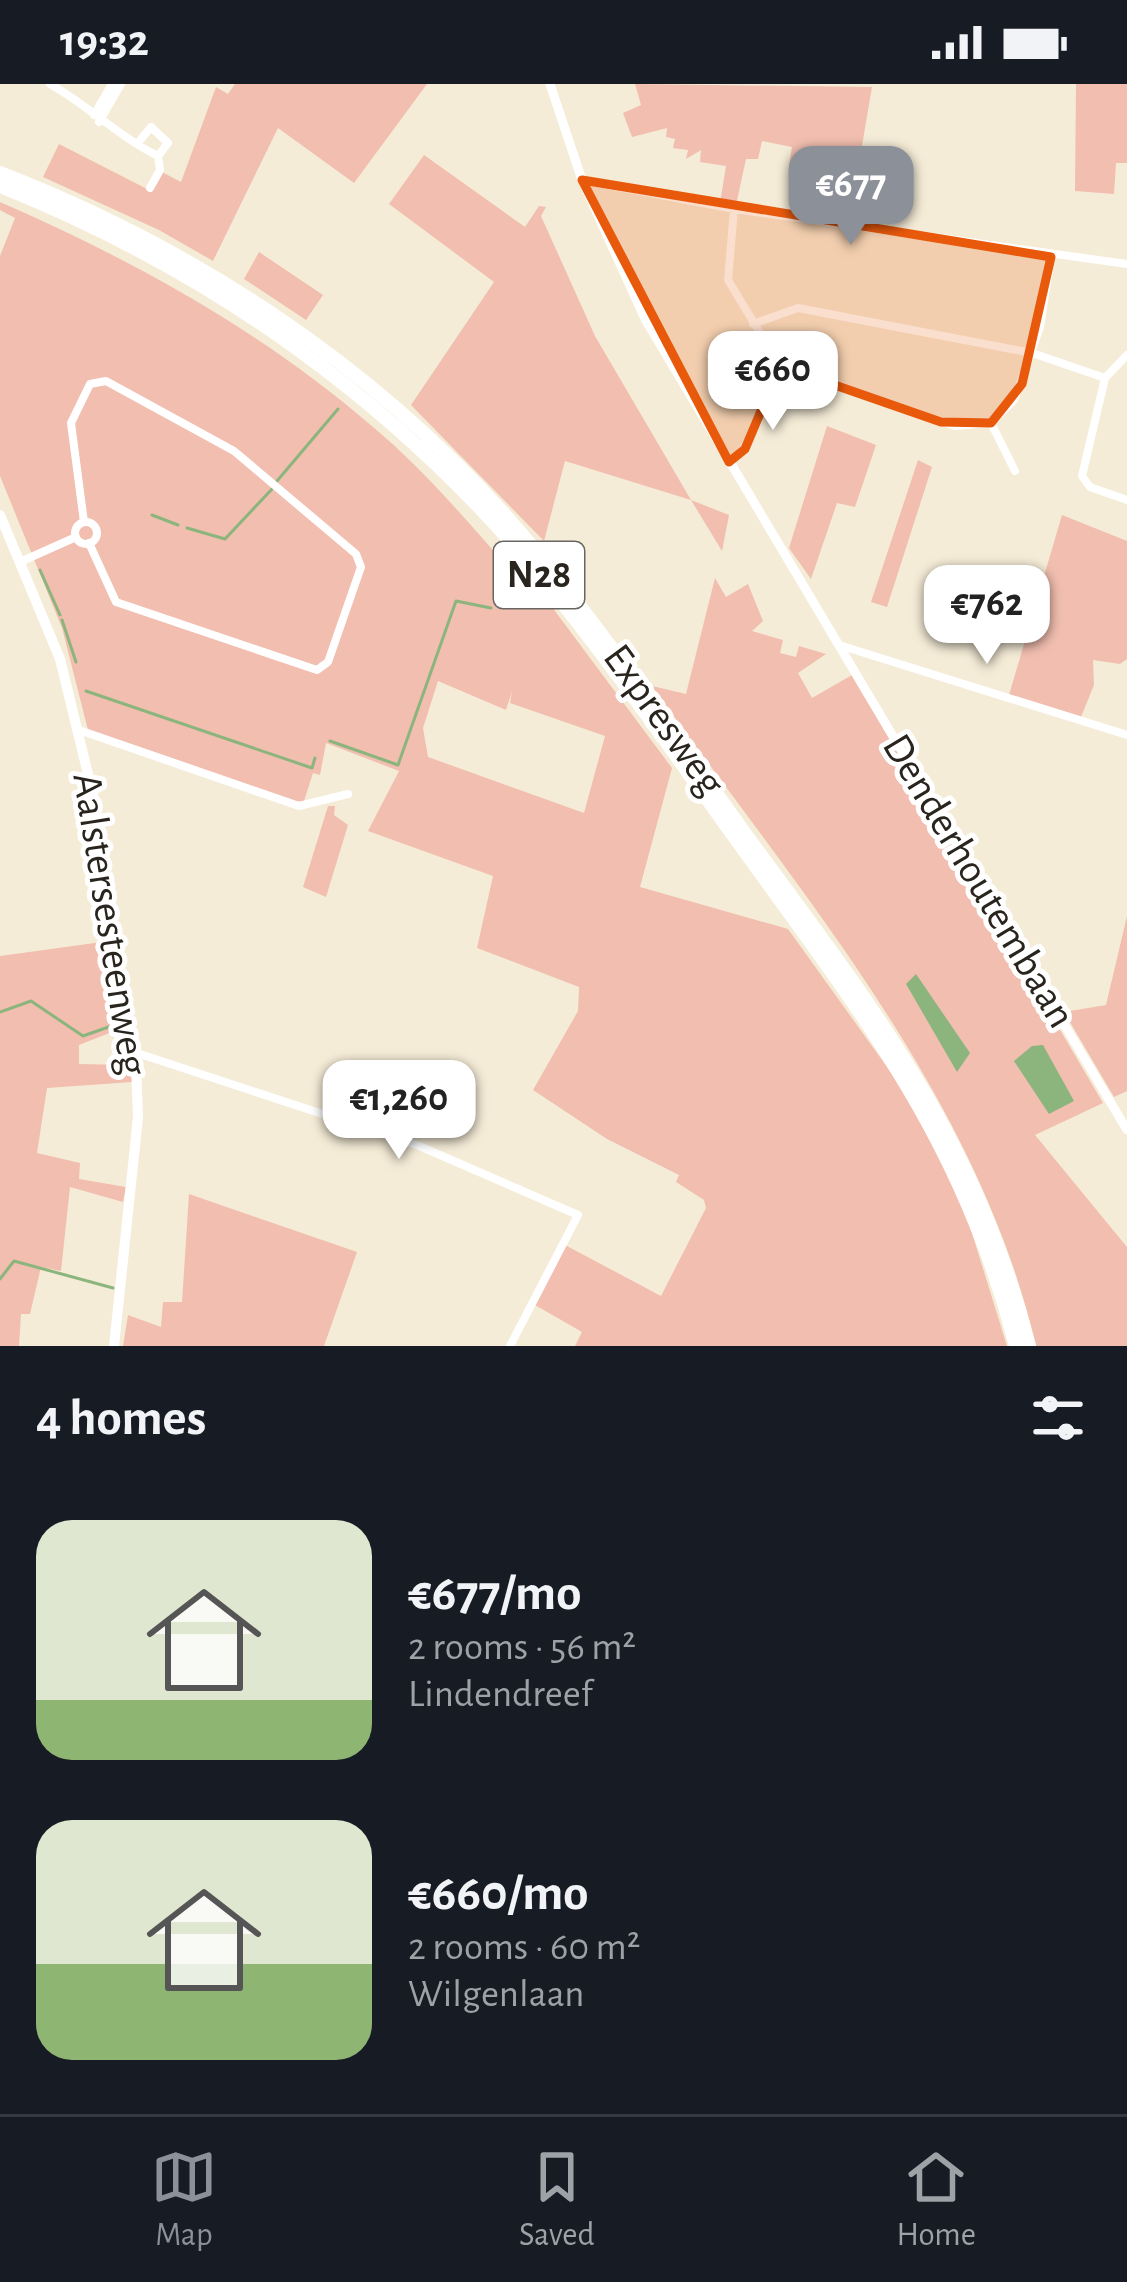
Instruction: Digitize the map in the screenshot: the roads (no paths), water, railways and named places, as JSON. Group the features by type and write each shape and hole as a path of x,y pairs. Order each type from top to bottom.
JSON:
{"highway":[{"name":"Expresweg","path":"0,173 141,236 256,304 412,424 510,522 589,618 920,1078 983,1201 1029,1346"},
{"name":"Expresweg","path":"0,186 135,247 265,324 404,433 501,530 581,627 891,1055 959,1177 993,1263 1016,1346"}],"main road":[{"name":"Aalstersesteenweg","path":"0,515 60,659 98,822 104,924 134,1052 138,1117 114,1346"}],"street":[{"path":"50,84 158,156"},
{"path":"97,118 112,84"},
{"path":"97,118 121,84"},
{"name":"Denderhoutembaan","path":"550,84 616,263 729,462 1127,1130"},
{"path":"137,145 151,128 168,143 158,156 160,170 149,188"},
{"path":"582,180 734,209 1051,257 1127,264"},
{"path":"734,209 726,272 781,366 967,427 991,423 1013,400 1032,353 1051,257"},
{"path":"753,324 798,308 1032,353 1105,378"},
{"path":"1127,355 1105,378 1082,476 1090,488 1127,500"},
{"path":"729,462 745,449 761,396 781,366"},
{"path":"20,562 76,537 84,522 71,418 90,384 106,380 235,452 356,554 362,567 328,662 317,670 116,602 89,543 76,537"},
{"path":"991,423 1015,471"},
{"path":"84,522 96,531 89,543"},
{"path":"839,645 1127,735"},
{"path":"76,730 299,806 348,794"},
{"path":"134,1052 417,1145 578,1215 510,1346"}],"waterway":[{"path":"277,481 338,409"},
{"path":"187,528 225,539 272,489"},
{"path":"152,515 178,525"},
{"path":"40,570 60,615"},
{"path":"330,741 398,765 456,601 491,608"},
{"path":"62,620 76,662"},
{"path":"86,691 312,768 315,758"},
{"path":"0,1012 31,1001 83,1036 120,1023"},
{"path":"0,1279 14,1261 113,1288"}]}
